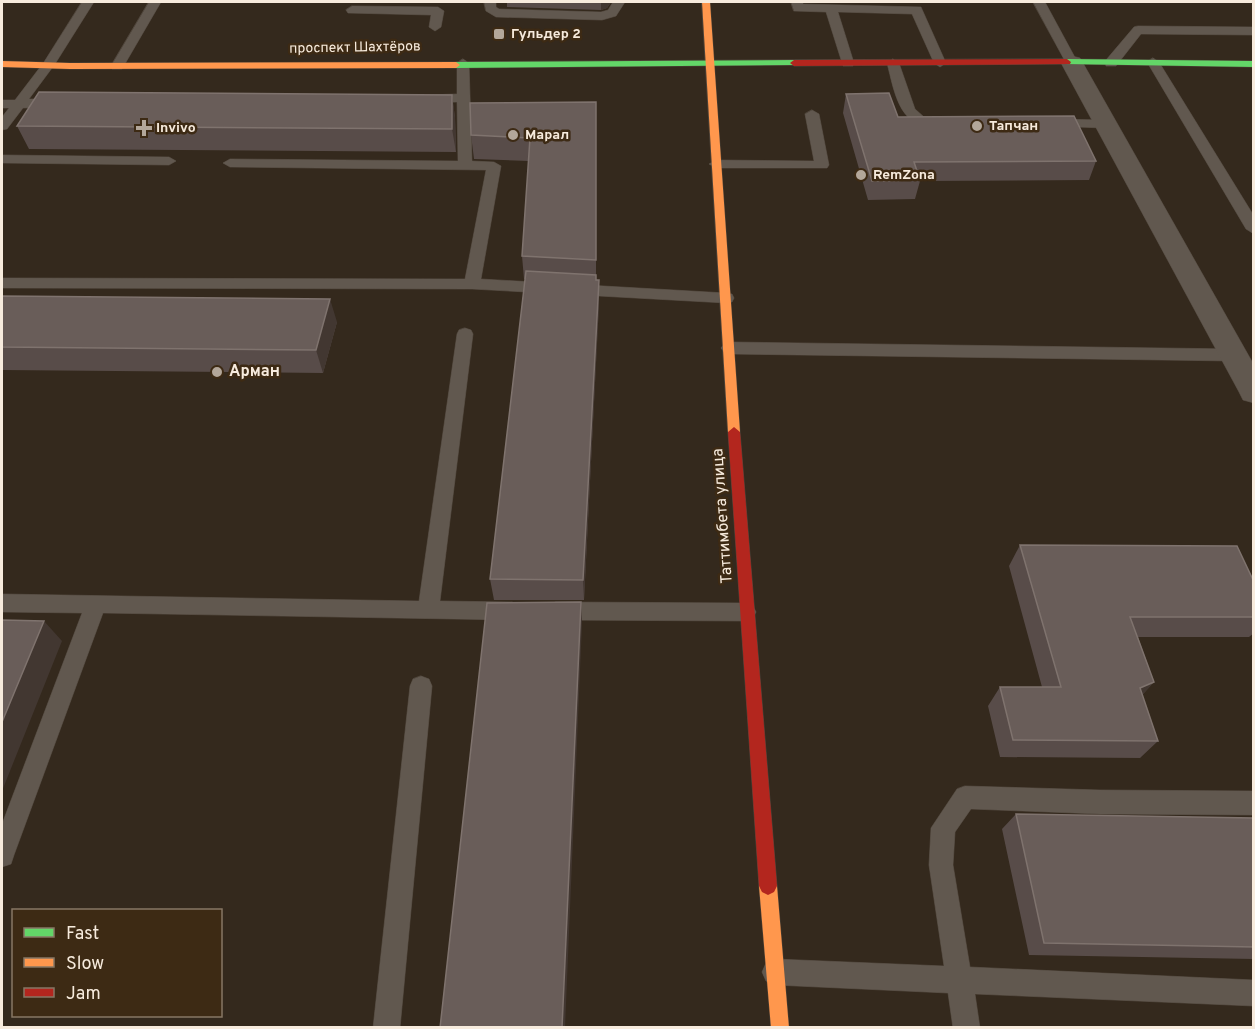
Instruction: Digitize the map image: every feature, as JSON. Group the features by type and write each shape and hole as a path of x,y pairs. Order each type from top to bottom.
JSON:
{"street":[{"name":"Таттимбета улица","path":"706,2 746,612 780,1028"},
{"name":"проспект Шахтёров","path":"2,64 117,66 463,63 1153,62 1254,64"},
{"path":"1072,63 1254,392"}],"lane":[{"path":"2,126 50,64 88,2"},
{"path":"117,66 155,2"},
{"path":"490,2 490,8 496,13 602,16 612,13 620,2"},
{"path":"796,2 798,8 917,10 940,63"},
{"path":"1039,2 1072,63"},
{"path":"352,10 440,6 435,27"},
{"path":"831,9 848,63"},
{"path":"1111,63 1138,30 1254,31"},
{"path":"1153,62 1254,228"},
{"path":"463,63 465,166"},
{"path":"893,63 900,88 912,115 921,120 955,121"},
{"path":"414,99 462,98"},
{"path":"2,104 79,103"},
{"path":"716,165 822,165 812,114"},
{"path":"1036,122 1106,124"},
{"path":"2,159 169,162"},
{"path":"230,163 494,166 472,284"},
{"path":"2,283 472,284 726,298"},
{"path":"428,611 465,334"},
{"path":"730,348 1234,355"},
{"path":"2,603 428,611 746,612"},
{"path":"2,855 96,605"},
{"path":"386,1028 421,686"},
{"path":"967,1028 941,865 943,828 965,797 1100,802 1254,803"},
{"path":"775,972 1254,993"}],"building":[{"path":"39,92 452,95 452,129 17,126"},
{"path":"889,93 898,117 1074,116 1096,161 914,162 920,180 872,181 846,94"},
{"path":"596,102 596,260 522,256 530,138 471,135 470,103"},
{"path":"526,271 596,275 596,280 599,280 583,580 490,579"},
{"path":"2,296 330,299 316,350 2,347"},
{"path":"1020,545 1237,546 1254,582 1254,617 1130,617 1154,682 1140,688 1158,741 1013,740 1000,687 1061,687"},
{"path":"581,602 562,1028 440,1028 487,603"},
{"path":"2,620 44,621 2,722"},
{"path":"1016,814 1254,818 1254,947 1044,943"}],"traffic: fast":[{"path":"1067,62 1254,64"},
{"path":"456,65 794,63"}],"traffic: slow":[{"path":"706,2 734,432"},
{"path":"2,64 70,66 456,65"},
{"path":"768,886 780,1028"}],"traffic: jam":[{"path":"794,63 1067,62"},
{"path":"734,432 768,886"}],"place":[{"name":"Гульдер 2","path":"499,34"},
{"name":"Тапчан","path":"977,126"},
{"name":"Invivo","path":"144,128"},
{"name":"Марал","path":"513,135"},
{"name":"RemZona","path":"861,175"},
{"name":"Арман","path":"217,372"}]}
